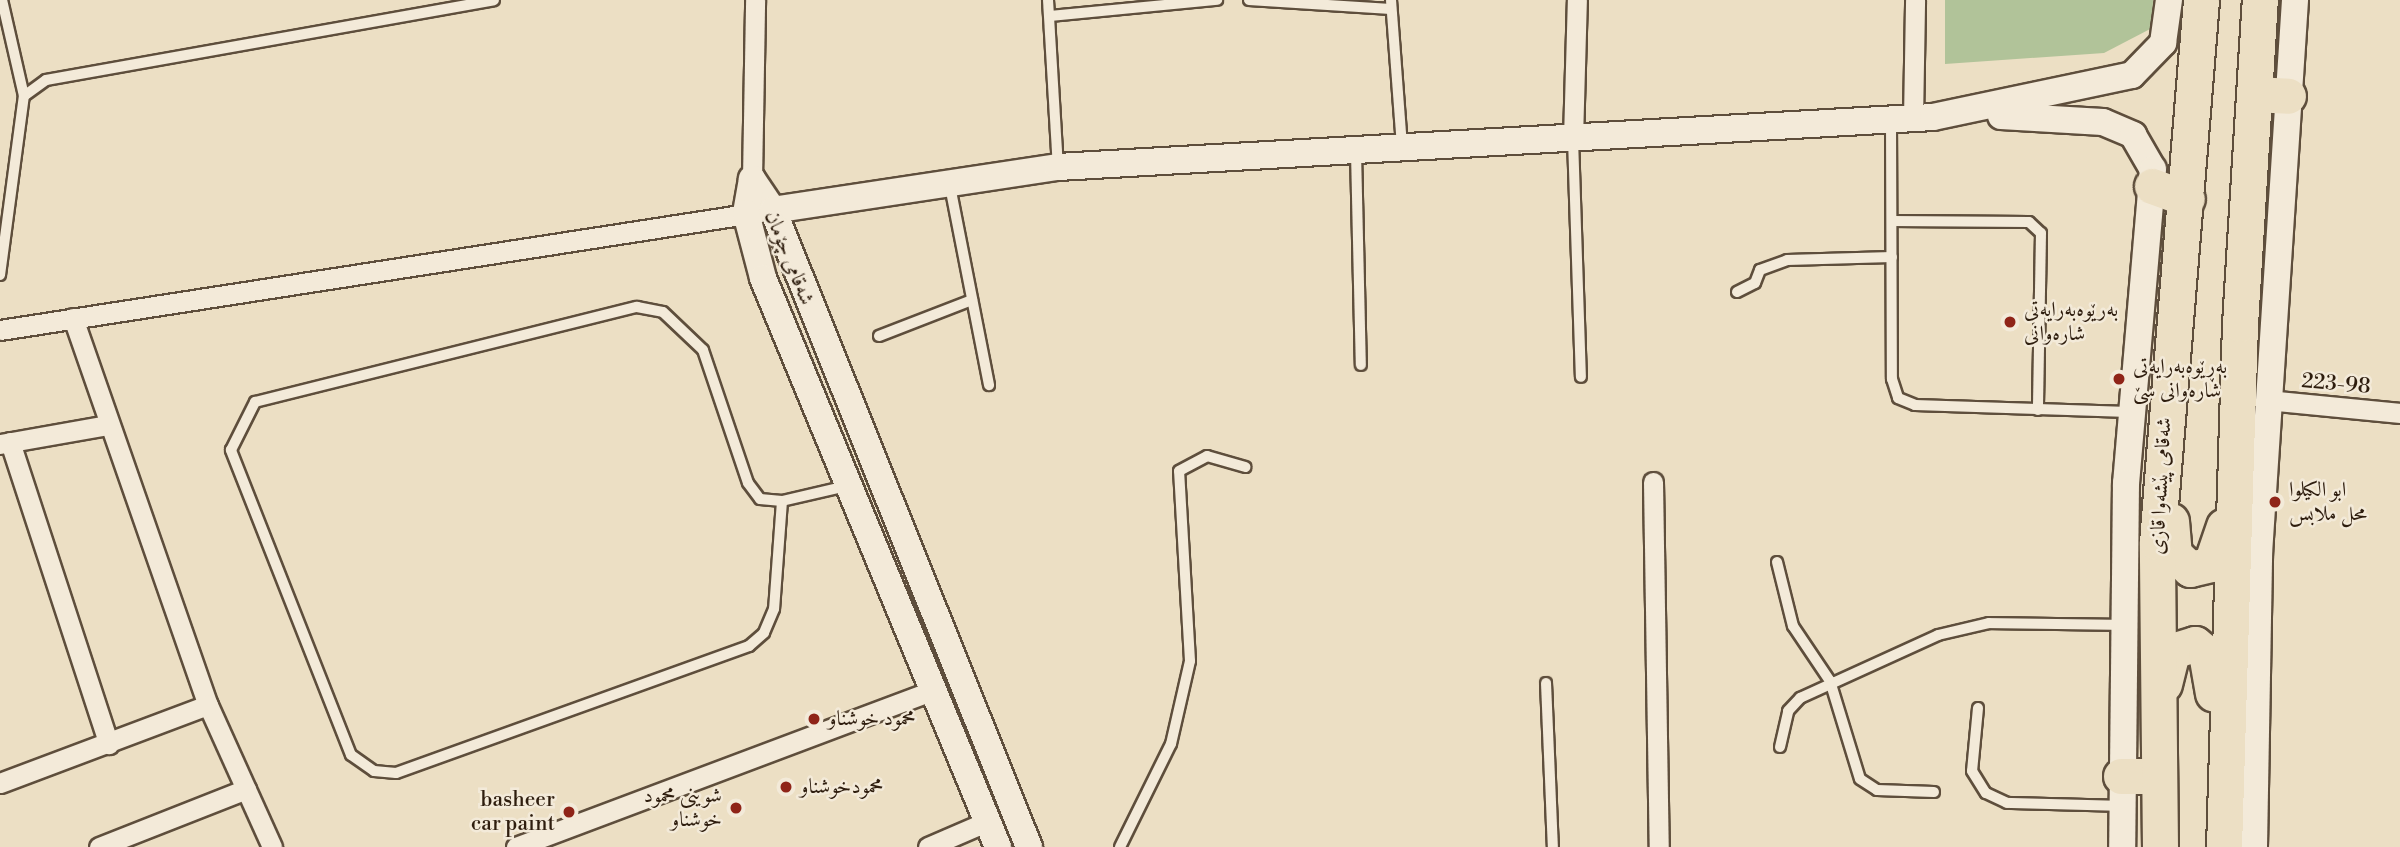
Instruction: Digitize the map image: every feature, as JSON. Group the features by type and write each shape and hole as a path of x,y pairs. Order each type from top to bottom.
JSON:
{"highway":[{"name":"شەقامی پێشەوا قازی","path":"2160,847 2157,761 2157,542 2165,413 2187,199 2201,0"},
{"path":"2224,847 2235,450 2271,95 2260,0"},
{"path":"2152,186 2187,199"},
{"path":"2165,413 2173,548 2187,568 2205,568 2217,553 2235,450"},
{"path":"2121,791 2157,761 2169,657 2181,645 2199,645 2210,669 2224,780"}],"street":[{"path":"752,179 755,0"},
{"path":"1573,139 1577,0"},
{"path":"1913,118 1915,0"},
{"path":"1913,118 2132,75 2163,43 2169,0"},
{"path":"2253,847 2267,400 2271,95 2295,0"},
{"path":"0,330 1058,167 1913,118 2103,122 2145,148 2152,186 2129,412 2122,847"},
{"name":"شەقامی چۆمان","path":"752,179 773,211 792,265 1029,847"},
{"name":"شەقامی چۆمان","path":"752,179 746,213 763,278 998,847"},
{"path":"763,278 792,265"},
{"path":"73,318 108,425 208,705 272,847"},
{"name":"223-98","path":"2267,400 2400,413"},
{"path":"108,425 5,443 109,744"},
{"path":"1653,482 1659,847"},
{"path":"516,847 932,691"},
{"path":"0,783 208,705"},
{"path":"99,847 246,789"},
{"path":"928,847 988,821"}],"lane":[{"path":"0,275 24,96 2,0"},
{"path":"24,96 46,79 494,0"},
{"path":"1048,0 1058,167"},
{"path":"1050,16 1217,0"},
{"path":"1249,0 1391,4 1402,147"},
{"path":"1913,118 1892,221 1898,398 1915,405 2129,412"},
{"path":"1573,139 1581,377"},
{"path":"1356,149 1361,365"},
{"path":"950,182 989,385"},
{"path":"1892,221 2029,222 2041,233 2038,410"},
{"path":"1737,292 1755,283 1760,270 1787,260 1892,257"},
{"path":"879,336 972,300"},
{"path":"782,501 774,608 764,633 749,646 396,773 374,771 351,755 230,450 255,402 637,307 663,312 703,350 748,483 760,499 782,501 848,485"},
{"path":"1120,847 1171,744 1190,660 1179,471 1207,456 1245,467"},
{"path":"1777,562 1793,626 1830,681 1867,787 1934,792"},
{"path":"1780,747 1788,711 1830,681 1938,635 1989,624 2125,625"},
{"path":"1546,683 1553,847"},
{"path":"1978,708 1972,771 1986,793 2007,803 2121,791"}],"green space":[{"path":"1945,0 2153,0 2152,28 2104,53 1945,64"}],"place":[{"name":"بەرێوەبەرایەتی شارەوانی","path":"2010,322"},
{"name":"بەڕێوەبەرایەتی شارەوانی سێ","path":"2119,379"},
{"name":"ابو الكيلوا محل ملابس","path":"2275,502"},
{"name":"محمود خوشناو","path":"814,719"},
{"name":"محمودخوشناو","path":"786,787"},
{"name":"شوينى محمود خوشناو","path":"736,808"},
{"name":"basheer car paint","path":"569,812"}]}
